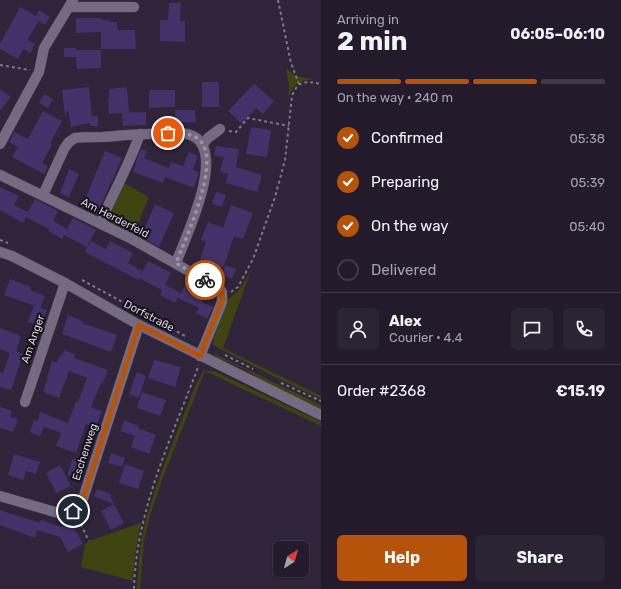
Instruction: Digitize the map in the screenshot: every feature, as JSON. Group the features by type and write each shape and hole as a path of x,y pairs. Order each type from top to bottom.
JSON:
{"street":[{"path":"1,139 39,72 44,48 71,4 134,7"},
{"path":"202,144 220,129"},
{"path":"43,195 64,149 69,142 75,138 181,133 193,136 202,144 206,152 206,175 203,190 176,263"},
{"path":"100,223 132,155 140,134"},
{"name":"Am Herderfeld","path":"0,175 100,223 176,263 214,285 222,292"},
{"name":"Dorfstraße","path":"0,252 12,256 65,283 139,325 202,351 236,372 321,415"},
{"name":"Am Anger","path":"25,402 65,283"},
{"path":"202,351 222,302 222,292"},
{"name":"Eschenweg","path":"73,511 81,505 139,325"},
{"path":"0,496 65,515 73,511"}],"path":[{"path":"278,0 291,62 299,84"},
{"path":"0,65 39,72"},
{"path":"222,292 231,292 238,286 253,259 275,197 285,160 294,89 299,84 306,81 321,84"},
{"path":"220,129 236,132 248,118 289,126"},
{"path":"0,240 9,244"},
{"path":"82,280 202,351 197,370 152,487 143,522 136,560 134,589"},
{"path":"225,355 258,372"},
{"path":"278,381 321,401"},
{"path":"73,511 89,541"}],"green space":[{"path":"286,69 295,75 314,80 305,80 297,83 292,89 289,98 289,86"},
{"path":"122,182 149,197 133,236 106,221 105,214"},
{"path":"250,273 223,348 321,396 321,399 213,345 225,302 238,291"},
{"path":"213,353 321,405 321,410 271,386 244,369 216,357"},
{"path":"204,370 216,372 321,422 321,426 205,371 162,480 150,516 144,541 140,589 137,589 141,543 149,510 175,437 196,384"},
{"path":"141,523 135,555 133,581 81,567 85,544 92,540"}],"building":[{"path":"169,3 181,3 180,21 185,21 185,42 160,41 160,20 168,20"},
{"path":"20,7 36,16 39,10 50,17 45,25 39,21 27,40 35,44 30,53 23,49 18,59 0,49 0,44"},
{"path":"76,18 102,18 102,20 109,20 109,22 117,22 117,30 135,30 136,49 101,49 101,32 76,33"},
{"path":"64,48 76,48 76,50 101,50 101,68 77,69 76,57 64,57"},
{"path":"202,82 219,82 219,107 202,107"},
{"path":"254,84 274,101 263,114 256,108 242,124 228,111"},
{"path":"89,87 92,116 98,116 98,126 90,126 90,123 71,127 68,110 65,116 62,90"},
{"path":"127,87 129,113 109,114 109,89"},
{"path":"0,89 11,97 0,111"},
{"path":"149,90 175,90 175,107 149,108"},
{"path":"44,94 53,99 48,108 39,103"},
{"path":"175,110 195,110 196,122 176,123"},
{"path":"43,111 62,121 50,143 52,145 42,163 48,166 44,174 12,157 18,147 9,142 14,132 28,139"},
{"path":"146,112 146,125 123,126 122,113"},
{"path":"251,127 271,130 267,157 246,154"},
{"path":"216,146 239,149 236,167 262,175 257,192 226,183 228,174 220,172 224,157 214,156"},
{"path":"141,149 147,151 144,158 169,168 171,162 183,166 189,152 198,156 193,170 199,172 194,188 165,177 163,183 133,172"},
{"path":"105,151 122,158 97,214 82,207"},
{"path":"69,169 79,174 69,197 60,193"},
{"path":"0,187 19,196 14,205 28,212 35,199 58,211 53,221 67,229 73,218 96,230 87,246 91,241 106,249 110,241 133,253 128,263 142,271 140,276 148,261 171,273 165,285 181,293 187,281 207,292 202,302 213,307 207,319 196,313 199,308 178,298 175,303 160,295 162,290 139,278 138,280 85,252 87,247 64,235 62,239 48,231 49,229 26,217 23,223 0,210"},
{"path":"216,192 226,195 222,207 212,204"},
{"path":"155,204 174,213 159,247 141,237"},
{"path":"231,205 253,213 243,239 234,236 223,268 200,260 206,242 201,240 208,222 223,228"},
{"path":"225,265 236,269 232,279 222,275"},
{"path":"10,279 31,287 30,290 45,296 40,308 47,310 41,326 28,322 34,306 4,295"},
{"path":"68,315 83,321 82,323 117,335 111,352 62,334"},
{"path":"0,328 21,336 16,351 23,354 11,390 0,387 0,372 3,373 10,353 0,349"},
{"path":"64,350 75,354 74,358 108,370 91,407 102,411 96,428 86,424 76,453 56,446 61,433 44,427 40,436 30,432 34,420 38,421 40,412 68,423 76,401 78,402 87,378 69,371 59,398 43,392 52,361 57,363"},
{"path":"154,360 181,367 175,387 148,378"},
{"path":"137,372 146,376 139,398 129,394"},
{"path":"142,392 166,400 160,416 137,408"},
{"path":"0,407 12,411 10,417 18,419 13,432 0,428"},
{"path":"124,420 139,426 138,428 156,435 149,454 131,447 135,436 120,431"},
{"path":"86,453 77,478 67,475 72,460"},
{"path":"111,453 125,458 122,467 108,463"},
{"path":"14,454 40,462 36,474 26,471 23,480 8,475"},
{"path":"125,464 144,471 138,489 119,483"},
{"path":"60,465 71,486 56,493 46,473"},
{"path":"97,489 111,494 110,496 114,504 94,496"},
{"path":"114,504 124,523 111,530 101,511"},
{"path":"0,510 40,523 41,520 61,527 71,522 83,544 68,552 60,537 37,530 35,538 0,525"}],"way so far":[{"path":"168,133 181,133 193,136 201,142 206,152 206,175 203,190 176,263 205,280"}],"route":[{"path":"73,511 81,505 139,325 200,356 223,298 222,292 219,288 205,280"}]}
